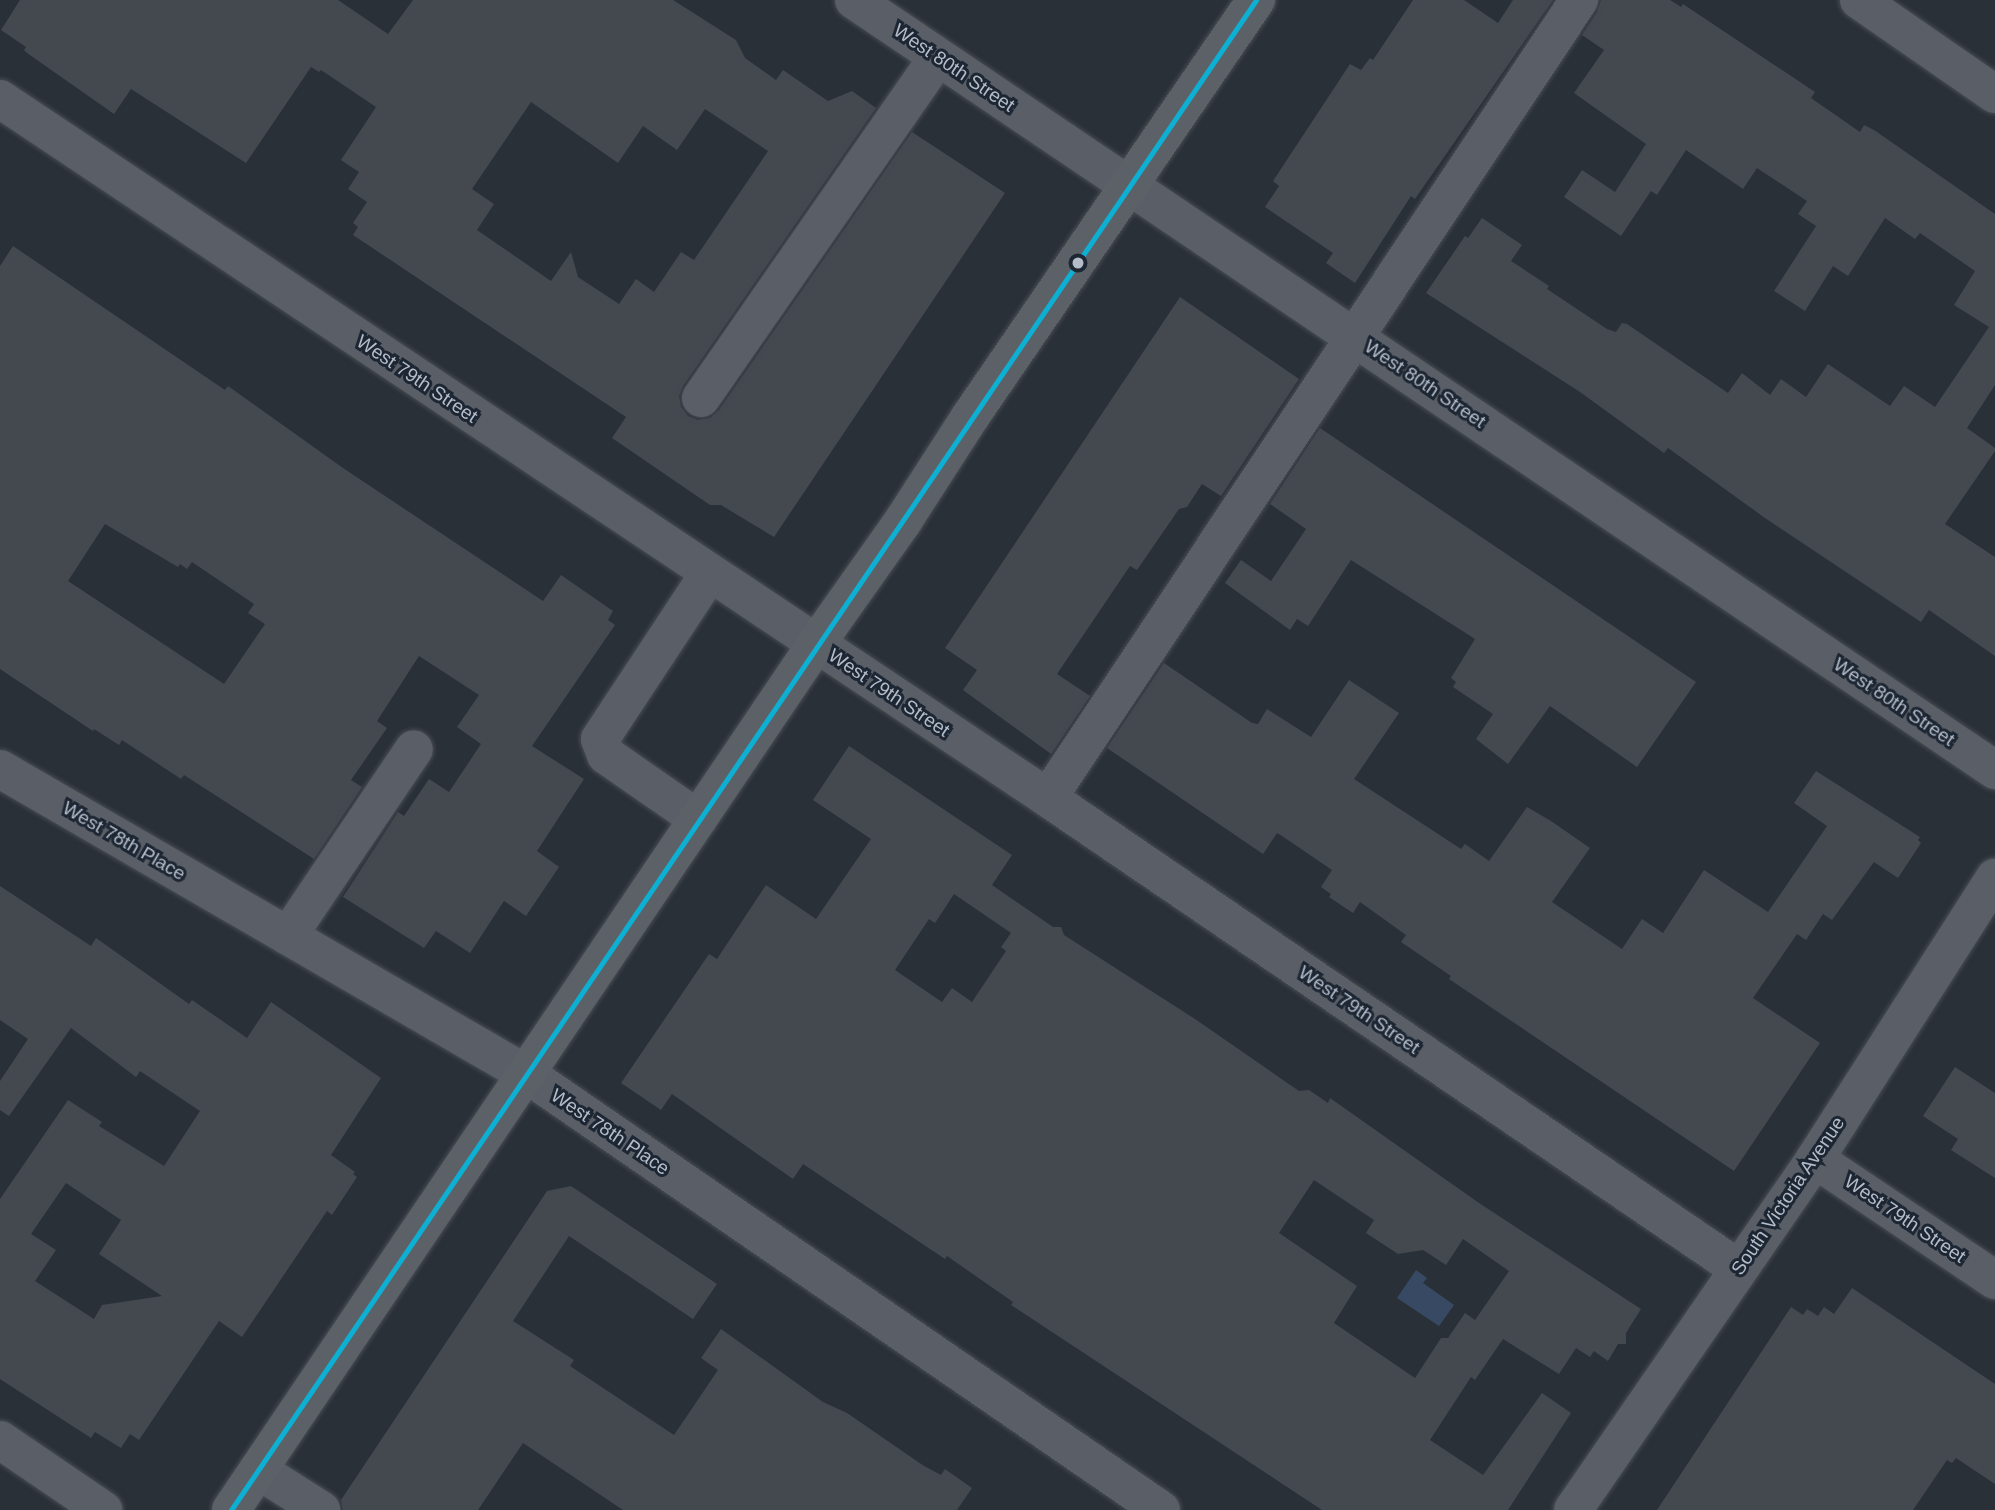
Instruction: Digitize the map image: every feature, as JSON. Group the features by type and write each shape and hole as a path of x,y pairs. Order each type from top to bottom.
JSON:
{"main road":[{"path":"231,1510 528,1075 816,644 903,521 978,405 1256,0"}],"street":[{"name":"West 80th Street","path":"855,0 1995,770"},
{"path":"1048,798 1579,0"},
{"path":"1859,0 1995,94"},
{"path":"701,398 938,57"},
{"name":"West 79th Street","path":"0,99 1048,798 1739,1269"},
{"path":"698,819 606,755 600,739 709,574"},
{"path":"288,936 414,749"},
{"name":"West 78th Place","path":"0,769 528,1075 1161,1510"},
{"name":"South Victoria Avenue","path":"1573,1510 1815,1158 1995,878"},
{"name":"West 79th Street","path":"1815,1158 1995,1280"},
{"path":"0,1440 103,1510"},
{"path":"258,1470 321,1510"}],"water":[{"path":"1416,1270 1427,1278 1423,1283 1454,1305 1439,1326 1397,1298"}],"building":[{"path":"20,0 338,0 388,34 413,0 673,0 736,40 745,58 776,80 783,70 828,101 852,91 876,108 683,386 679,396 681,407 688,416 698,420 710,418 719,410 912,132 1005,193 774,537 721,505 710,505 612,438 626,417 353,235 358,227 353,223 367,202 348,189 359,172 341,160 376,107 321,70 319,72 311,67 246,163 131,89 114,114 27,53 24,50 26,47 1,30","holes":["531,102 618,163 643,126 677,150 705,109 768,151 694,260 681,252 654,292 636,279 619,304 578,277 571,252 551,281 477,230 494,204 472,189"]},
{"path":"1413,0 1464,0 1498,23 1513,0 1553,0 1415,199 1411,196 1355,283 1326,263 1333,253 1265,207 1279,186 1273,181 1350,64 1361,70 1370,58 1373,60"},
{"path":"1601,0 1670,0 1681,7 1683,4 1815,92 1811,98 1860,132 1864,125 1874,130 1995,214 1995,385 1967,428 1995,448 1995,451 1945,524 1995,557 1995,656 1929,610 1921,622 1765,518 1668,448 1664,453 1580,392 1426,293 1465,236 1468,238 1482,218 1522,245 1511,261 1549,286 1547,289 1607,329 1616,332 1622,323 1627,324 1728,393 1742,373 1770,395 1781,379 1806,397 1828,364 1890,406 1904,386 1935,407 1989,327 1954,305 1975,271 1920,233 1915,239 1885,218 1848,276 1833,266 1805,311 1774,291 1816,226 1798,214 1807,201 1757,168 1743,189 1686,150 1657,195 1651,191 1621,236 1564,197 1582,170 1615,192 1646,144 1574,93 1604,50 1582,35 1597,12"},
{"path":"13,246 225,390 228,386 343,468 543,601 561,575 613,611 608,620 615,625 532,746 584,779 537,851 559,867 526,916 504,901 470,953 436,931 424,948 343,897 398,812 404,816 429,779 449,792 481,744 457,727 479,695 419,656 377,721 387,728 351,780 362,787 314,859 184,775 181,779 122,740 119,745 94,729 93,731 0,669 0,266","holes":["105,524 178,567 180,564 187,569 192,562 254,604 248,613 265,624 224,684 68,581"]},
{"path":"1180,297 1299,379 1221,496 1202,484 1187,507 1179,509 1137,570 1130,566 1057,674 1090,696 1051,754 963,690 977,670 945,648"},
{"path":"1320,428 1696,682 1637,767 1550,706 1508,764 1476,739 1493,714 1453,687 1456,682 1451,678 1475,639 1351,560 1308,626 1297,619 1290,630 1225,583 1241,560 1271,581 1306,529 1270,504"},
{"path":"1164,663 1252,723 1258,724 1267,709 1311,737 1349,680 1399,713 1354,779 1461,849 1465,844 1489,861 1527,807 1551,821 1590,848 1552,902 1622,949 1642,919 1663,933 1704,870 1768,912 1827,826 1794,803 1816,771 1920,837 1918,840 1921,843 1898,878 1874,862 1832,920 1823,914 1806,940 1797,934 1753,998 1820,1043 1734,1171 1449,979 1451,976 1401,942 1406,935 1360,902 1353,913 1329,897 1331,894 1321,887 1332,870 1282,836 1277,833 1263,854 1107,748"},
{"path":"849,746 1012,855 992,885 1053,927 1061,927 1064,935 1195,1019 1299,1091 1309,1090 1328,1103 1330,1098 1479,1203 1641,1309 1626,1333 1626,1344 1618,1344 1608,1361 1594,1351 1590,1357 1576,1348 1559,1374 1503,1339 1475,1380 1471,1377 1430,1440 1483,1475 1542,1393 1571,1413 1508,1510 1322,1510 1011,1305 1013,1302 947,1256 945,1259 803,1164 793,1179 672,1094 661,1110 621,1083 709,954 717,959 766,885 816,919 871,839 813,800","holes":["954,894 1011,933 1001,947 1006,951 972,1002 952,988 942,1002 895,970 929,919 935,923","1314,1180 1374,1220 1366,1233 1398,1254 1423,1250 1446,1265 1463,1239 1509,1271 1475,1320 1465,1313 1448,1338 1441,1338 1415,1378 1334,1323 1357,1286 1279,1233"]},
{"path":"0,886 91,946 96,938 189,1004 192,1000 247,1038 271,1002 381,1078 331,1155 355,1172 353,1174 357,1177 332,1215 327,1211 242,1337 219,1321 139,1440 130,1434 121,1448 95,1432 91,1438 0,1379 0,1199 68,1100 102,1122 99,1126 164,1166 200,1111 140,1071 136,1077 71,1028 9,1116 0,1110 0,1081 28,1039 0,1020","holes":["66,1183 121,1220 99,1254 162,1296 102,1305 94,1319 35,1281 56,1250 31,1234"]},
{"path":"1955,1067 1995,1093 1995,1178 1951,1150 1958,1139 1923,1116"},
{"path":"571,1186 717,1284 693,1319 569,1236 513,1321 574,1360 570,1366 674,1435 718,1370 701,1358 721,1329 823,1402 847,1413 924,1466 941,1475 945,1469 972,1488 957,1510 623,1510 523,1443 478,1510 343,1510 341,1500 547,1191"},
{"path":"1852,1288 1995,1384 1995,1484 1956,1458 1952,1463 1947,1460 1913,1510 1657,1510 1791,1307 1803,1315 1807,1309 1818,1316 1824,1307 1834,1314"}],"transit line":[{"path":"231,1510 1256,0"}]}
